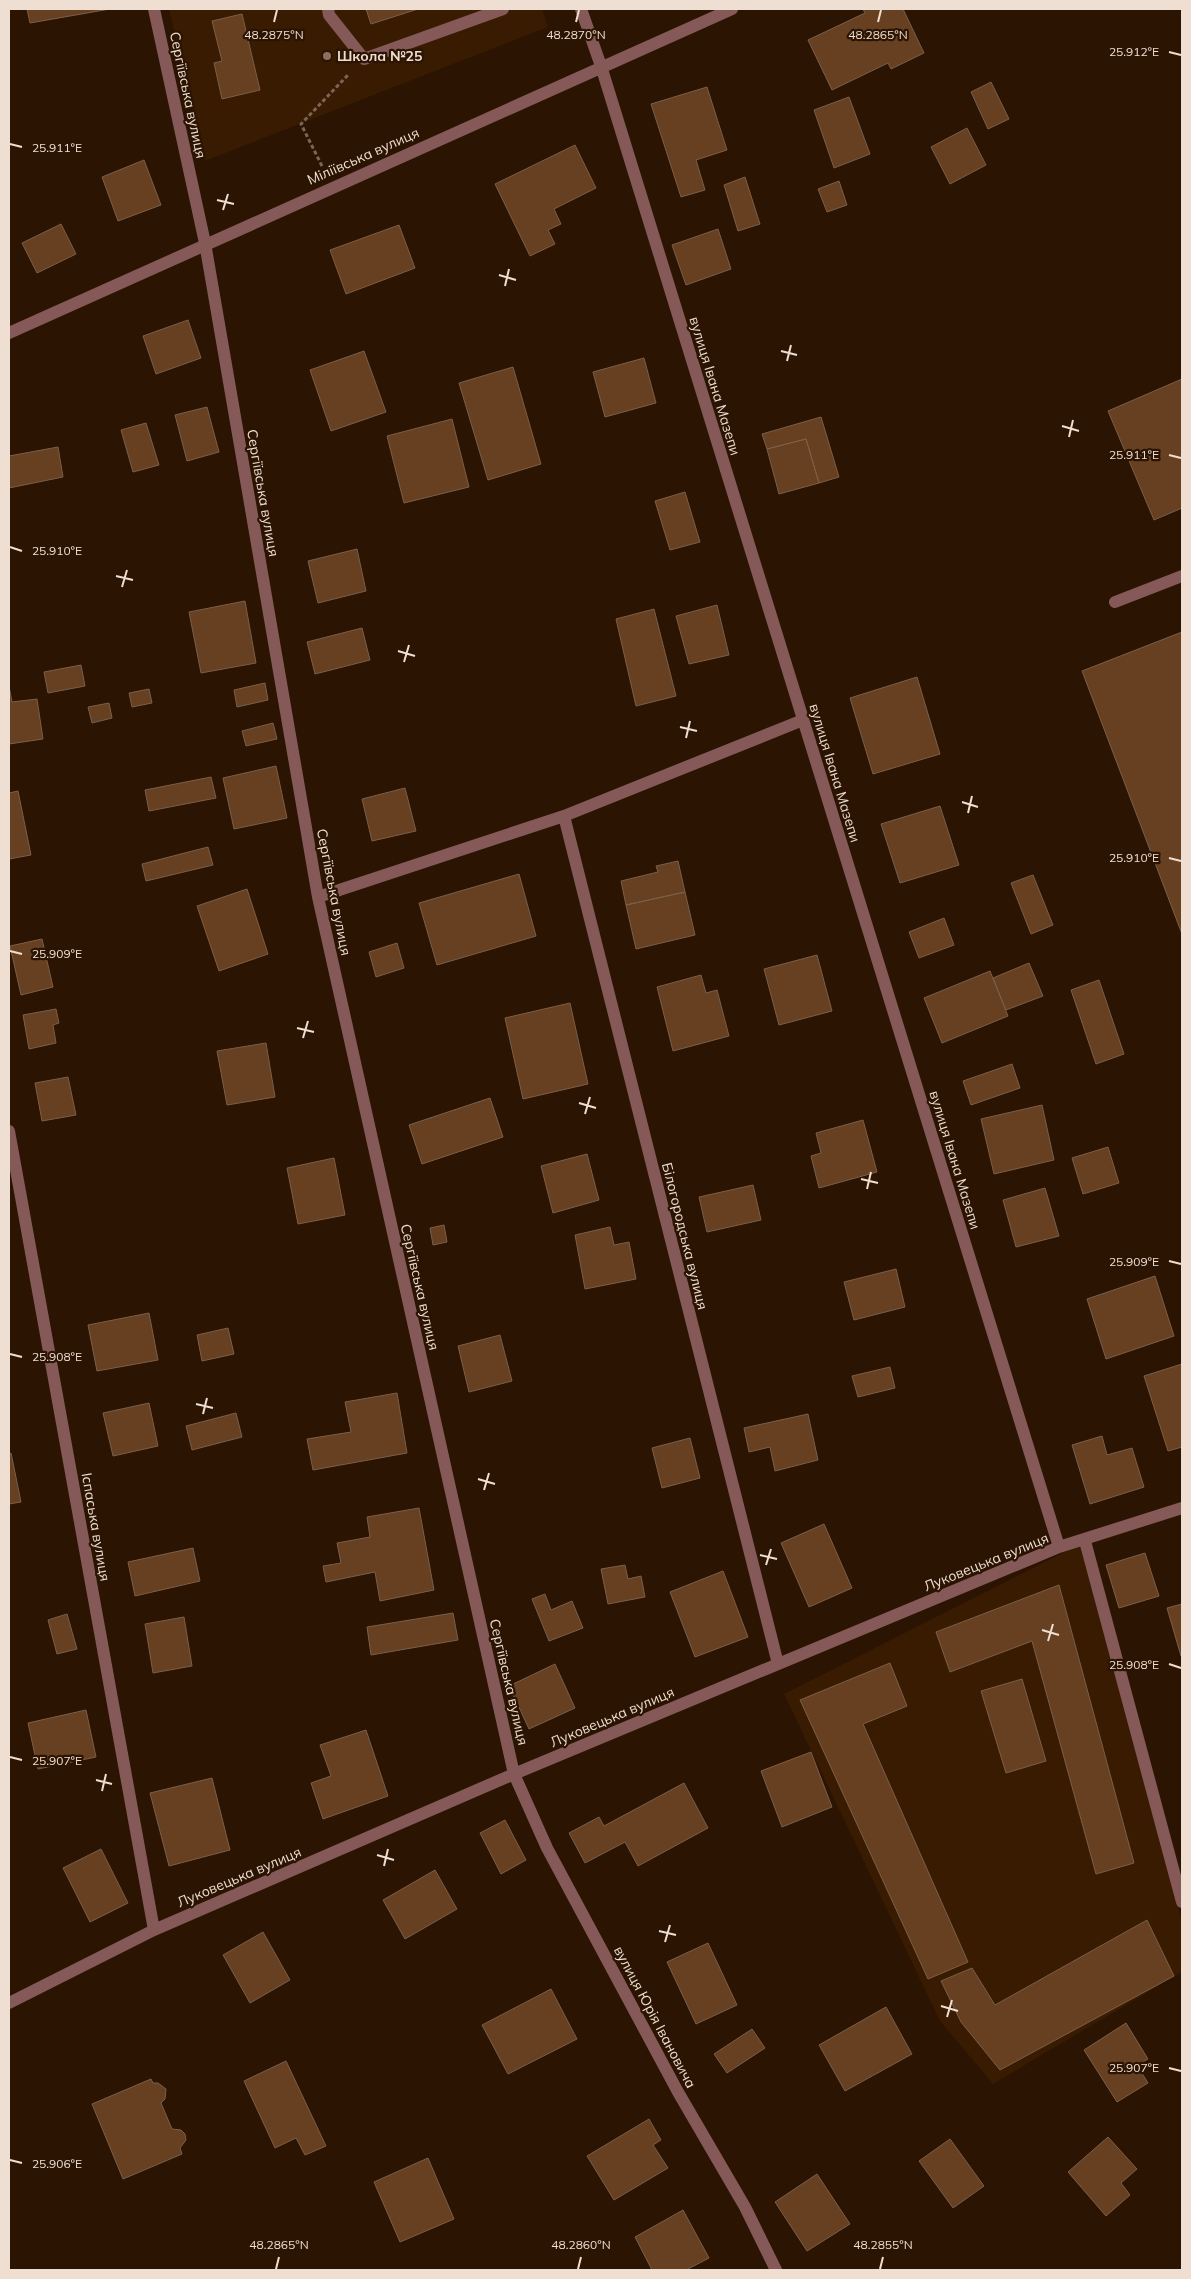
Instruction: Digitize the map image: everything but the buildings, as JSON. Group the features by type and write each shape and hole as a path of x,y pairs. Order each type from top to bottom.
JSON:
{"street":[{"name":"Сергіївська вулиця","path":"154,9 205,243 318,897 514,1774"},
{"path":"328,9 329,14 364,59 503,9"},
{"name":"вулиця Івана Мазепи","path":"581,9 601,66 1059,1548"},
{"name":"Міліївська вулиця","path":"9,333 332,186 732,9"},
{"path":"1115,602 1182,576"},
{"path":"318,897 564,816 803,720"},
{"name":"Білогородська вулиця","path":"564,816 778,1664"},
{"name":"Іспаська вулиця","path":"9,1131 154,1930"},
{"name":"Луковецька вулиця","path":"9,2003 154,1930 514,1774 1059,1548 1182,1508"},
{"path":"1085,1541 1182,1902"},
{"name":"вулиця Юрія Івановича","path":"514,1774 547,1848 678,2092 745,2207 776,2270"}],"path":[{"path":"332,186 301,124 364,59"}],"shaded area":[{"name":"Школа №25","path":"169,9 542,9 548,27 205,161"},
{"path":"1084,1542 1182,1922 1182,1972 993,2084 940,2021 784,1694"}],"place":[{"name":"Школа №25","path":"327,56"}]}
